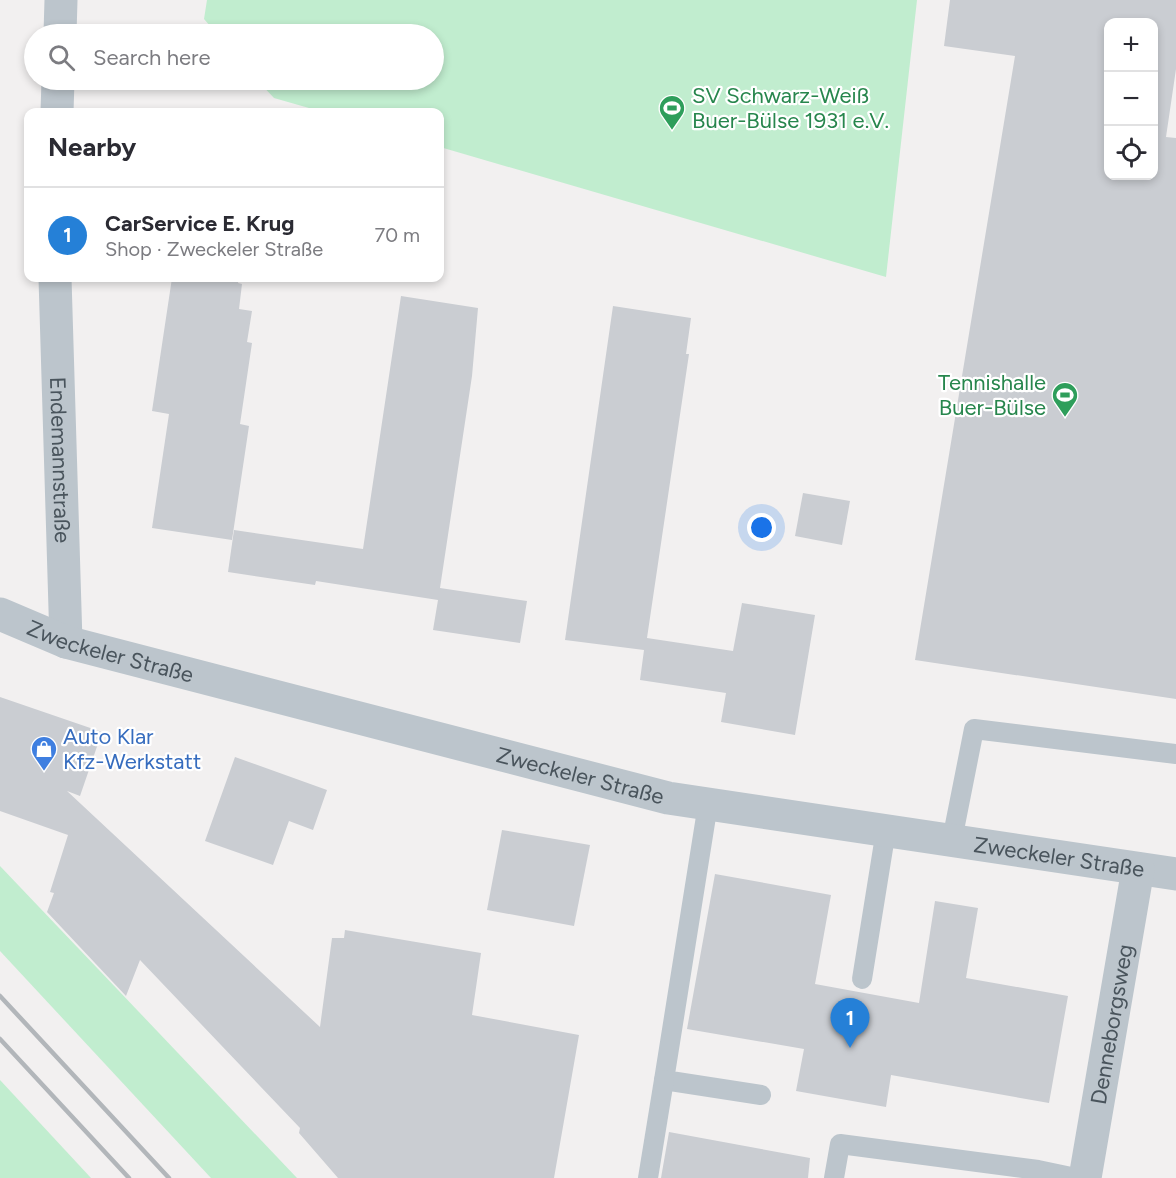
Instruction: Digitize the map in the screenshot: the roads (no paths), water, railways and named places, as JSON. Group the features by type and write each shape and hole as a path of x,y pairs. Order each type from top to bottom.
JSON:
{"street":[{"path":"60,24 61,0"},
{"path":"57,108 58,90"},
{"name":"Endemannstraße","path":"55,282 66,642"},
{"name":"Zweckeler Straße","path":"0,614 66,642 668,798 1176,874"},
{"name":"Denneborgsweg","path":"1085,1178 1138,869"}],"lane":[{"path":"952,840 974,729 1176,754"},
{"path":"648,1178 708,804"},
{"path":"862,979 886,830"},
{"path":"664,1080 761,1095"},
{"path":"834,1178 840,1144 1038,1170 1076,1178"}],"railway":[{"path":"0,996 169,1178"},
{"path":"0,1039 129,1178"}],"place":[{"name":"SV Schwarz-Weiß Buer-Bülse 1931 e.V.","path":"672,131"},
{"name":"Tennishalle Buer-Bülse","path":"1065,418"},
{"name":"Auto Klar Kfz-Werkstatt","path":"44,772"},
{"name":"CarService E. Krug","path":"850,1048"}]}
